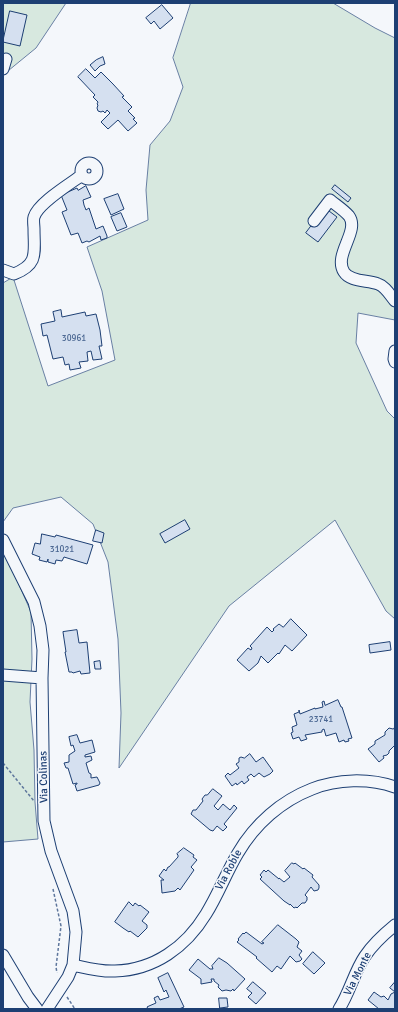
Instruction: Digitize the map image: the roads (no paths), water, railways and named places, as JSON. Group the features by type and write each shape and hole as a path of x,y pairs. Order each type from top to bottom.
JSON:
{"street":[{"path":"3,270 14,274 23,271 31,264 34,256 34,217 46,202 82,175"},
{"path":"314,221 330,200 349,216 352,224 341,261 344,272 350,278 379,284 387,290 395,301"},
{"path":"395,350 395,362"},
{"name":"Via Colinas","path":"3,540 34,602 40,626 43,650 44,821 51,851 72,911 76,932 73,965 61,988 47,1009"},
{"path":"3,675 42,678"},
{"name":"Via Roble","path":"73,965 90,969 114,971 129,970 144,966 165,957 178,948 192,934 206,914 238,852 250,835 263,820 275,810 302,793 320,786 338,782 374,782 395,786"},
{"name":"Via Monte","path":"340,1009 364,957 376,942 395,925"},
{"path":"3,955 28,997 37,1009"}]}
